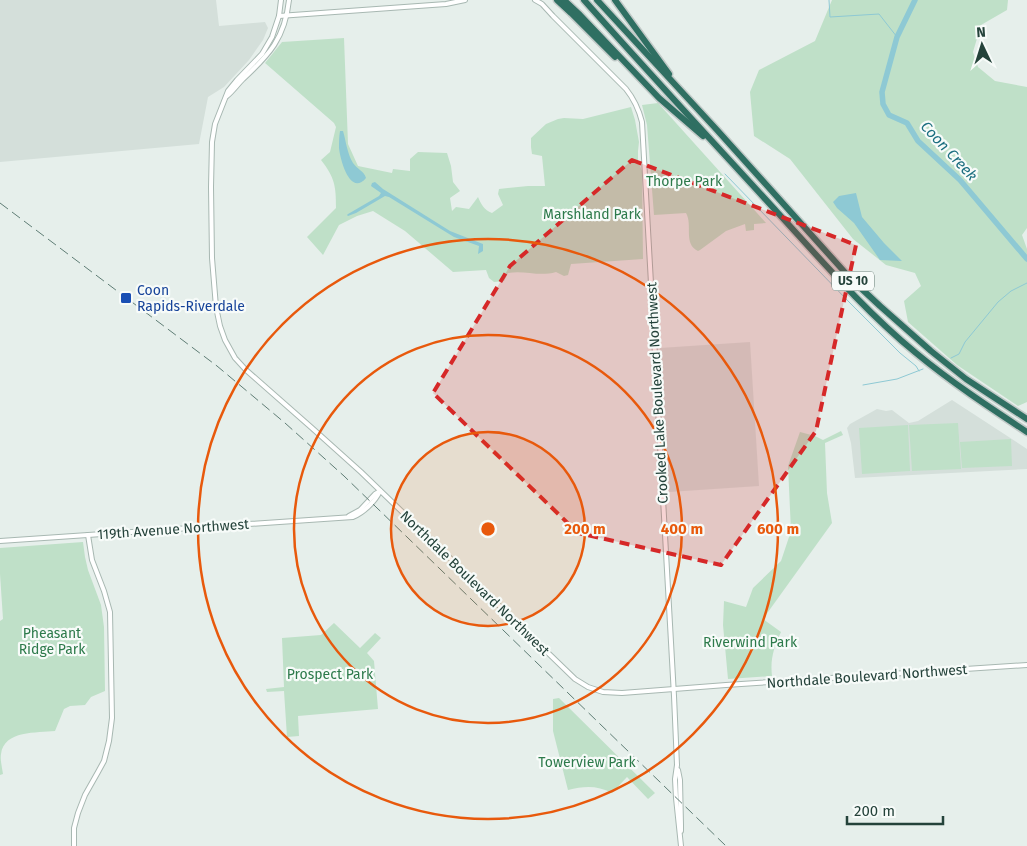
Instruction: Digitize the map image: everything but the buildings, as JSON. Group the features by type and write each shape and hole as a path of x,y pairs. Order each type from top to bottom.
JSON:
{"highway":[{"path":"557,0 631,74 660,98"},
{"path":"564,0 660,98 735,166"},
{"name":"US 10","path":"584,0 845,288 916,353 960,387 1027,432"},
{"name":"US 10","path":"597,0 850,278 931,351 966,379 1027,419"},
{"path":"615,0 668,73 704,116"}],"street":[{"path":"225,98 231,87 256,62 267,46 279,16 280,0"},
{"path":"225,98 259,65 272,48 282,31 289,0"},
{"path":"279,16 446,4 465,0"},
{"name":"Crooked Lake Boulevard Northwest","path":"535,0 542,4 631,95 642,122 677,765 680,780 682,825 680,846"},
{"name":"Northdale Boulevard Northwest","path":"225,98 215,124 212,142 212,258 220,326 235,358 380,492 575,679 588,688 622,694 1027,665"},
{"name":"119th Avenue Northwest","path":"0,541 347,517 360,510 375,494 380,492"},
{"path":"74,846 74,828 78,813 82,800 105,756 112,718 110,612 92,560 88,535"}],"highlighted area":[{"path":"632,160 856,245 816,431 721,565 578,533 433,393 510,266"}],"shaded area":[{"path":"0,0 216,0 219,26 265,22 268,28 263,40 249,60 224,87 208,97 199,144 0,162"},
{"path":"750,342 759,486 669,492 660,348"},
{"path":"952,400 1027,449 1027,469 855,478 851,443 847,428 850,424 877,409 892,410 909,423 918,421"}],"green space":[{"path":"832,0 1008,0 1007,10 981,25 973,52 978,67 995,81 1027,87 1027,228 1022,235 1027,249 1027,402 1018,406 957,365 908,322 904,301 921,286 915,273 886,265 853,239 790,159 754,136 750,92 759,70 815,41"},
{"name":"Marshland Park","path":"344,38 348,144 358,166 392,173 393,169 410,171 410,159 418,152 447,153 453,182 460,191 450,198 452,211 456,207 469,209 478,197 483,206 492,213 503,205 498,194 499,189 545,186 542,156 532,154 531,138 546,124 558,119 583,119 631,107 639,142 638,161 642,171 643,259 571,264 568,275 564,276 556,272 544,274 508,273 504,281 494,282 489,278 486,270 453,272 405,231 373,211 339,225 323,255 307,237 336,208 334,182 321,160 330,152 336,127 334,123 265,63 282,42"},
{"name":"Thorpe Park","path":"658,103 766,223 754,224 754,230 746,231 745,224 726,231 698,251 693,248 689,239 689,223 686,213 654,215 647,125 642,105"},
{"path":"958,423 961,469 912,471 909,425"},
{"path":"908,425 910,471 862,474 859,428"},
{"name":"Riverwind Park","path":"841,431 843,435 825,443 827,493 832,523 763,619 781,632 773,653 772,676 728,679 723,625 724,601 746,607 753,588 781,561 791,531 788,466 800,432 823,440"},
{"path":"1011,439 1012,466 962,468 960,442"},
{"name":"Pheasant Ridge Park","path":"83,542 88,570 101,605 104,627 105,691 91,697 85,705 70,706 64,709 55,731 22,734 8,741 3,746 1,754 3,774 0,775 0,621 3,619 0,548"},
{"name":"Prospect Park","path":"334,623 360,648 375,633 381,638 367,653 374,661 378,709 298,716 299,736 287,737 284,691 267,692 266,689 284,687 282,638 321,635"},
{"name":"Towerview Park","path":"559,698 655,793 648,799 627,777 612,793 590,787 568,790 553,731 553,699"}],"water":[{"path":"340,131 343,131 353,163 366,178 360,183 355,183 351,180 341,160 339,148"},
{"path":"375,182 450,231 483,244 483,251 478,254 479,246 454,237 389,197 385,196 348,216 348,214 379,196 381,193 371,186"},
{"path":"856,193 862,217 902,261 880,260 854,223 833,202 839,196"}],"waterway":[{"path":"829,0 830,17 879,14 897,37"},
{"name":"Coon Creek","path":"915,0 897,37 882,92 883,104 889,115 907,123 918,141 960,180 1027,259"},
{"path":"725,174 919,371"},
{"path":"951,358 959,354 965,342 998,302 1011,291 1027,283"},
{"path":"863,385 897,379 923,369"}],"railway":[{"path":"0,203 217,366 285,423 344,476 726,846"}],"place":[{"name":"Coon Rapids-Riverdale","path":"126,298"}]}
